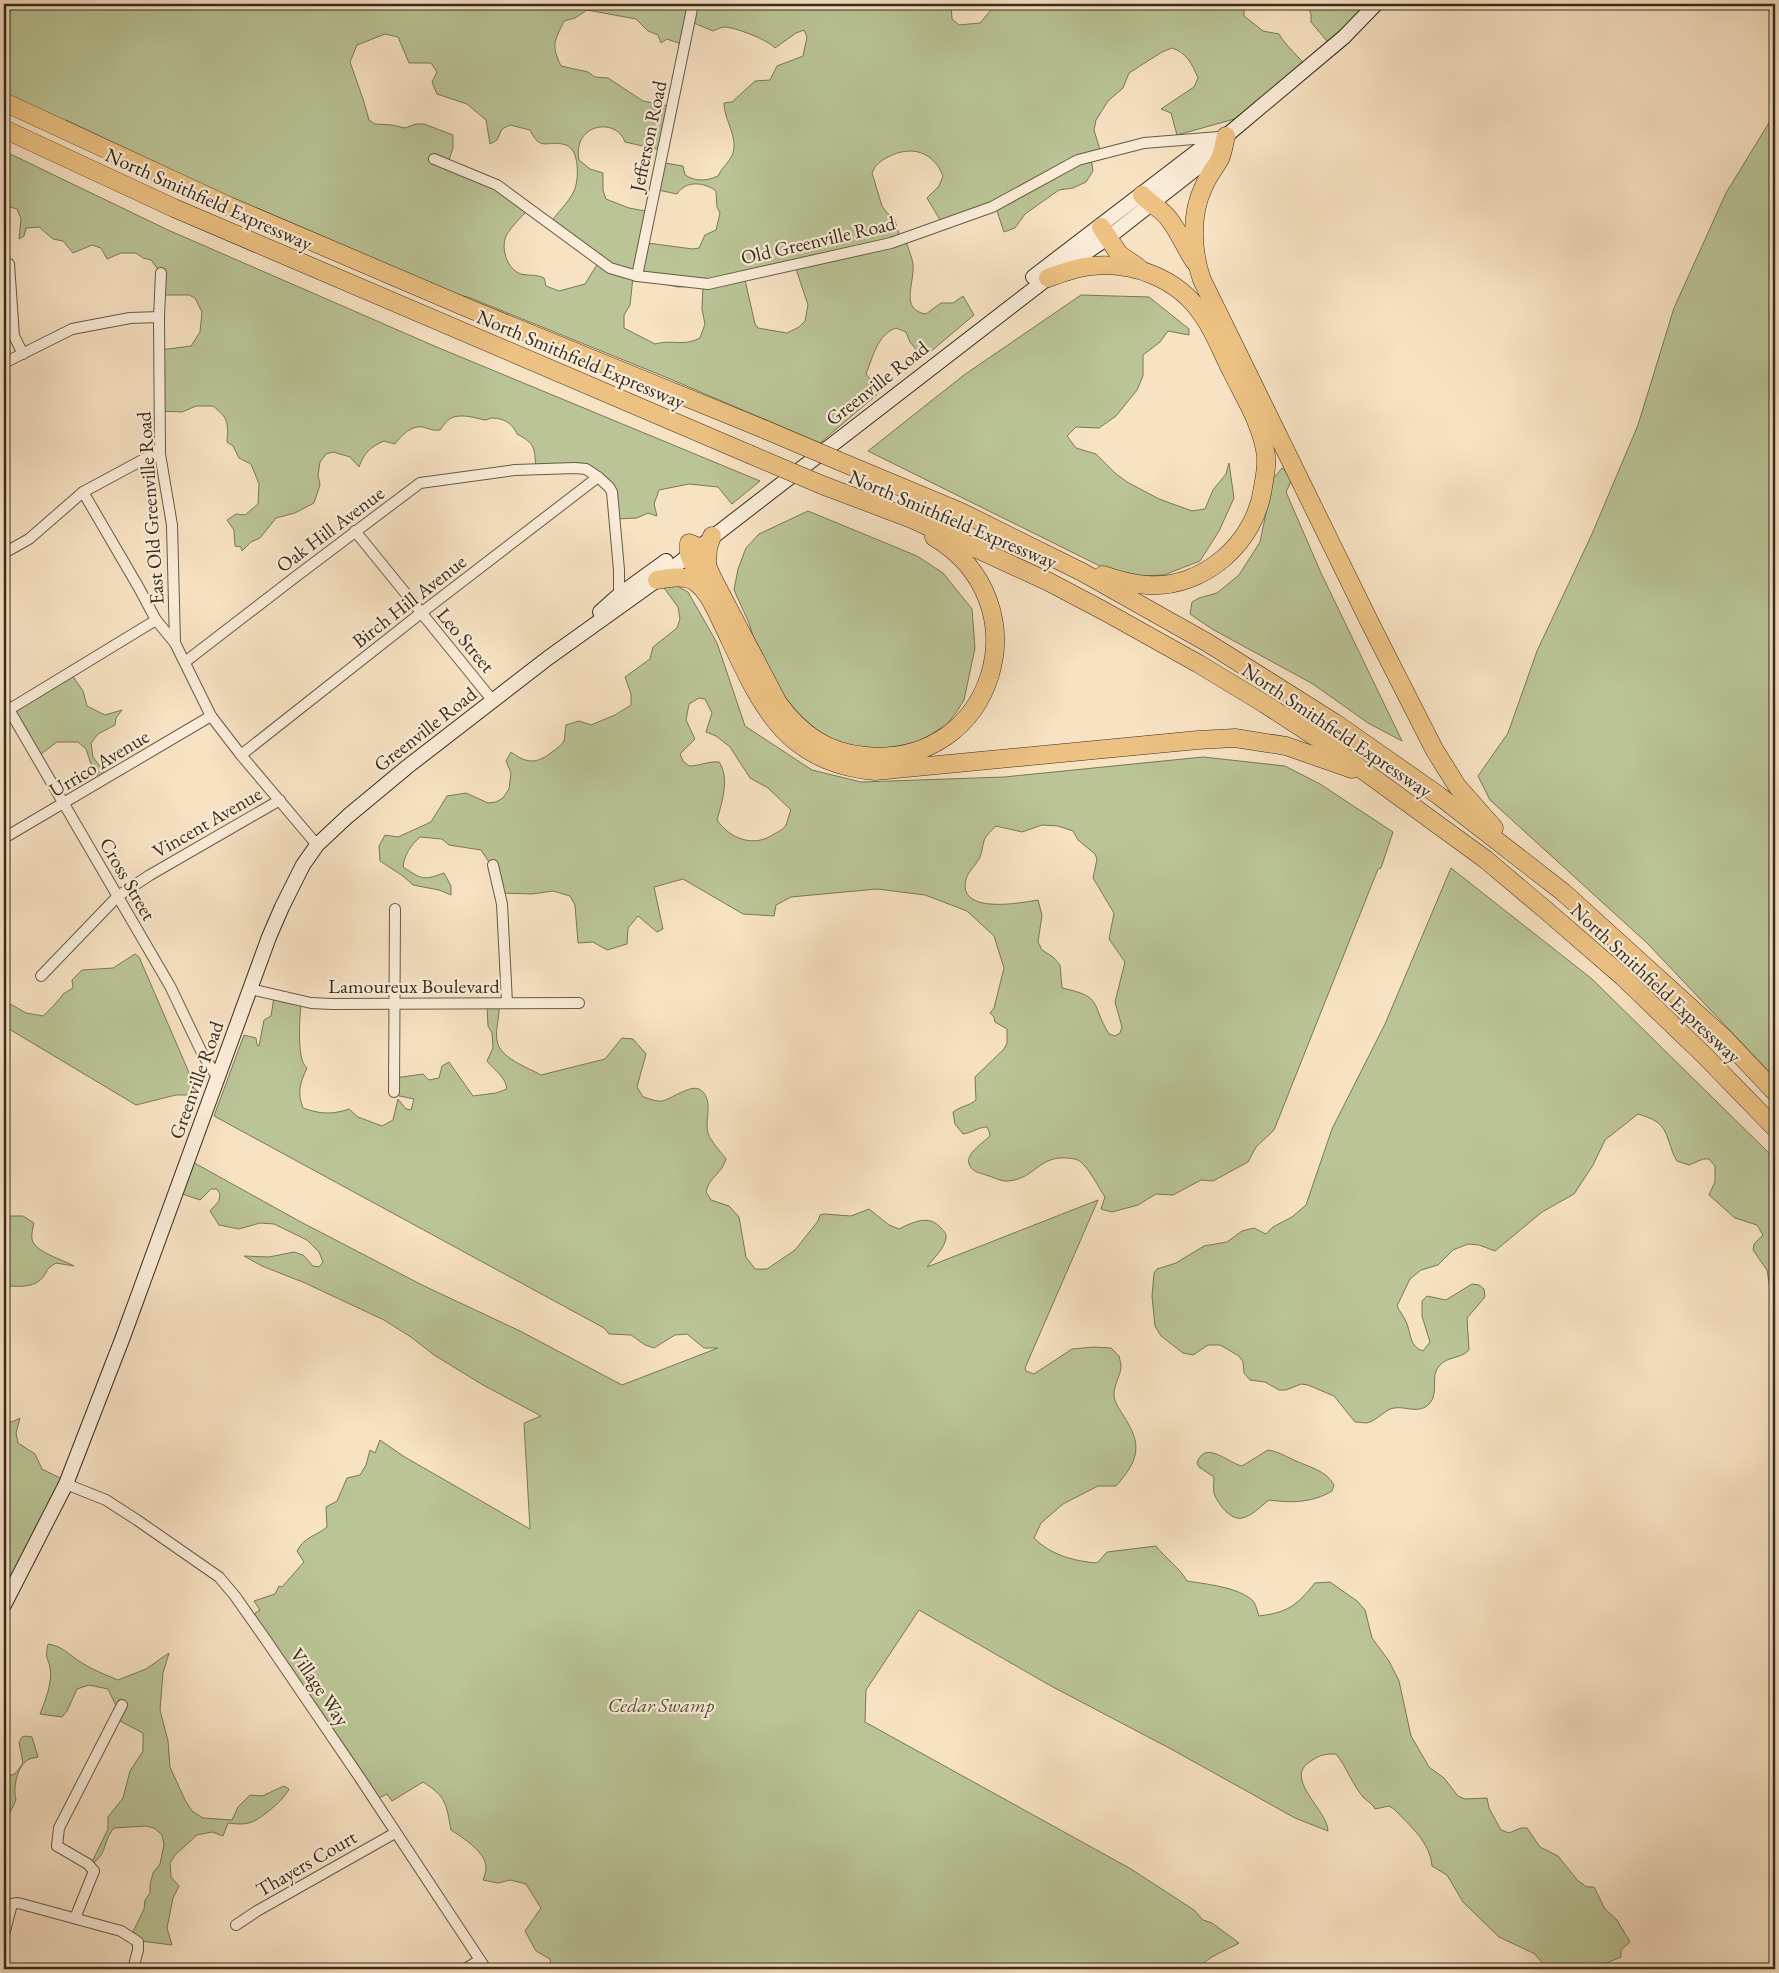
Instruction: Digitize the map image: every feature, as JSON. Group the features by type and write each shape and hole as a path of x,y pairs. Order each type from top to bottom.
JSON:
{"highway":[{"name":"North Smithfield Expressway","path":"4,102 228,206 470,309 961,512 1049,555 1208,643 1283,690 1415,779 1524,860 1564,892 1636,956 1725,1040 1775,1092"},
{"name":"North Smithfield Expressway","path":"4,129 174,208 822,486 892,512 986,552 1057,586 1155,639 1265,704 1331,747 1484,859 1623,977 1704,1055 1775,1128"},
{"path":"1196,263 1194,228 1198,202 1203,186 1221,157 1226,136"},
{"path":"1146,200 1162,211 1169,219 1196,263 1226,331 1434,748 1457,786 1524,860"},
{"path":"1049,555 1124,582 1155,585 1182,580 1213,566 1232,551 1250,528 1262,501 1266,451 1247,402 1203,315 1192,301 1161,278 1125,260 1105,232"},
{"path":"1048,278 1091,266 1117,266 1143,270"},
{"path":"702,588 697,545 708,548 708,565 778,704 806,734 835,750 858,755 882,758 918,750 943,738 955,729 979,700 986,687 995,656 994,619 990,602 982,584 963,560 937,539 892,512"},
{"path":"657,580 674,577 685,578 692,580 702,588 715,608 764,705 776,723 790,738 809,752 843,766 875,771 1235,738 1286,746 1369,776"}],"main road":[{"name":"Greenville Road","path":"4,1605 66,1484 123,1337 282,906 303,865 317,845 407,767 548,658 657,580 697,545 1146,200 1204,146 1226,136 1344,37 1376,4"},
{"name":"Greenville Road","path":"548,658 619,595 697,545 1048,278 1105,232"}],"street":[{"name":"Jefferson Road","path":"637,276 693,4"},
{"name":"Old Greenville Road","path":"434,159 497,185 610,268 637,276 708,284 891,243 992,207 1078,160 1144,143 1226,136"},
{"path":"9,264 14,336 23,354"},
{"name":"East Old Greenville Road","path":"161,272 159,318 160,454 172,525 175,643 211,716 241,755 317,845"},
{"path":"4,363 72,329 130,318 159,318"},
{"path":"4,553 29,539 82,492 148,457 160,454"},
{"name":"Oak Hill Avenue","path":"185,662 420,483 515,470 575,468 586,469 598,477"},
{"path":"598,477 609,487 613,499 619,595"},
{"name":"Birch Hill Avenue","path":"241,755 598,477"},
{"path":"82,492 140,588 156,620 175,643"},
{"name":"Leo Street","path":"355,531 493,701"},
{"path":"6,707 156,620"},
{"name":"Cross Street","path":"6,707 170,986 203,1054 218,1078"},
{"name":"Urrico Avenue","path":"4,838 211,716"},
{"name":"Vincent Avenue","path":"41,976 118,896 150,875 280,800"},
{"path":"493,865 502,904 508,1003"},
{"path":"394,1092 395,909"},
{"name":"Lamoureux Boulevard","path":"250,989 311,1003 580,1003"},
{"name":"Village Way","path":"66,1484 106,1500 219,1577 266,1640 360,1778 483,1965"},
{"path":"75,1918 94,1871 88,1864 57,1846 59,1828 122,1705"},
{"name":"Thayers Court","path":"236,1925 396,1833"},
{"path":"4,1935 12,1904 18,1903 75,1918 121,1931 138,1942 138,1950 132,1969"},
{"path":"465,1969 483,1965"}],"green space":[{"path":"4,4 664,4 694,9 697,4 951,4 952,19 959,25 980,23 996,4 1244,4 1244,16 1263,31 1279,34 1288,47 1308,68 1238,118 1177,135 1171,113 1161,109 1194,87 1198,78 1191,64 1182,53 1172,48 1162,52 1129,73 1123,88 1108,101 1096,120 1094,130 1101,153 1091,158 1093,171 1086,182 1073,188 1059,190 1025,214 1015,228 1004,232 996,208 943,225 927,198 939,186 943,176 939,168 927,156 913,151 905,151 880,162 872,173 882,206 894,218 901,240 906,241 912,259 913,271 910,295 913,307 926,314 941,303 953,303 963,296 974,315 923,358 910,342 906,332 896,328 890,331 876,347 866,374 880,392 820,443 663,376 468,297 452,294 227,196 66,120 63,126 4,98","holes":["587,10 636,19 648,31 658,35 661,43 667,39 687,46 694,23 713,31 724,27 736,29 751,34 775,48 796,33 804,30 807,37 803,56 777,66 770,80 755,81 732,102 724,103 734,140 734,147 732,156 718,176 706,180 697,180 685,175 683,166 665,163 658,190 677,194 685,186 701,184 716,191 717,207 720,213 716,230 705,235 699,248 693,249 647,243 651,212 629,208 606,199 603,190 603,173 590,169 579,160 579,148 582,138 588,131 605,127 613,129 620,134 625,142 665,151 673,107 643,101 608,78 595,77 588,72 561,66 555,48 556,39 564,21 575,18","385,34 398,37 409,63 431,63 437,72 432,82 437,94 467,104 486,120 490,144 497,140 502,129 510,125 530,130 541,143 566,145 571,148 577,166 576,186 569,199 550,223 598,263 585,284 559,291 546,286 544,278 521,274 512,267 504,251 505,239 512,227 528,210 472,175 448,163 453,148 453,135 424,124 416,124 405,128 375,124 369,120 350,62 357,45","796,269 808,305 805,321 799,327 787,333 758,328 755,324 745,280","633,277 678,287 703,286 702,309 705,324 700,338 683,343 667,342 655,344 624,328 624,315 630,305"]},
{"path":"1307,4 1378,4 1332,47 1311,22 1311,14"},
{"path":"1775,113 1775,1078 1647,943 1490,800 1478,776 1508,733 1537,651 1592,534 1638,425 1674,308 1726,193"},
{"path":"4,151 168,230 439,348 760,481 732,504 718,487 689,484 659,490 654,504 657,516 648,513 637,518 616,519 610,490 591,473 536,468 533,447 528,441 517,434 507,422 496,418 485,420 458,416 449,419 440,430 419,427 411,429 400,437 395,444 384,441 379,443 368,451 359,467 350,457 333,452 326,454 320,462 318,475 320,485 314,503 295,513 276,518 260,538 251,542 242,551 241,547 235,546 234,530 227,520 236,514 245,515 258,504 259,484 251,464 239,458 233,446 227,442 225,418 213,406 196,406 182,412 159,411 160,350 191,346 200,332 202,312 195,298 189,295 161,295 160,272 151,260 143,258 136,253 121,253 107,259 101,248 92,245 73,253 63,241 53,239 39,227 26,228 24,236 19,239 21,219 17,209 4,205"},
{"path":"1081,295 1149,297 1189,329 1189,335 1168,331 1160,342 1143,355 1143,376 1137,390 1116,416 1099,428 1076,427 1067,436 1076,448 1096,454 1127,482 1159,499 1192,511 1205,509 1213,490 1226,474 1229,463 1234,498 1219,531 1200,561 1164,575 1122,577 868,451 964,375"},
{"path":"1282,468 1293,477 1286,492 1321,573 1402,741 1368,723 1313,684 1212,629 1190,614 1192,602 1217,593 1239,575 1260,542 1273,479"},
{"path":"808,511 917,556 943,573 972,609 975,648 964,700 946,725 919,742 884,757 847,752 800,724 757,649 749,623 734,590 738,569 746,548 759,534"},
{"path":"661,577 688,592 717,643 745,726 812,770 861,782 1004,777 1203,757 1285,766 1320,784 1393,832 1381,868 1378,869 1274,1130 1256,1147 1248,1162 1213,1181 1201,1180 1173,1195 1156,1194 1138,1205 1112,1212 1101,1209 1105,1197 1087,1169 1075,1159 1053,1159 1045,1162 1026,1176 1008,1181 973,1170 970,1166 969,1158 990,1136 989,1131 987,1127 984,1127 963,1134 955,1124 953,1112 976,1100 975,1077 1004,1049 1007,1043 1007,1029 995,1022 994,1017 990,1013 994,1008 1004,968 994,936 967,911 925,895 877,889 791,897 776,905 774,916 743,914 683,879 654,887 663,929 657,932 638,916 628,928 627,944 607,950 593,942 578,943 575,905 570,896 553,891 532,894 500,893 491,865 481,850 449,845 442,839 420,837 406,854 403,867 422,878 444,873 451,886 451,895 439,890 413,885 380,861 379,846 385,835 398,837 431,822 447,796 466,793 488,803 496,802 503,798 509,789 511,773 506,761 511,752 522,759 532,761 542,759 563,743 566,725 579,721 591,725 615,715 631,705 631,694 625,677 650,659 653,647 677,628 680,619 678,607 659,581","holes":["699,698 705,699 712,713 706,732 716,736 730,747 750,778 768,788 791,810 787,823 781,830 766,838 751,841 735,836 722,827 717,820 725,783 719,762 689,766 683,761 680,754 695,739 686,720 689,704","1042,825 1058,826 1073,831 1078,840 1095,854 1097,859 1093,878 1114,913 1109,939 1125,962 1115,1002 1122,1027 1120,1033 1115,1036 1109,1034 1090,998 1075,991 1062,988 1060,965 1053,957 1042,950 1038,942 1042,915 1038,900 992,904 971,898 966,890 967,876 980,857 985,839 996,826 1022,832"]},
{"path":"72,675 83,691 87,706 105,715 122,710 116,718 115,725 98,734 91,743 93,757 107,776 101,781 91,764 86,749 78,742 57,742 37,757 11,711"},
{"path":"1451,868 1592,979 1775,1159 1775,1292 1770,1288 1767,1270 1753,1250 1754,1244 1763,1235 1757,1225 1735,1218 1709,1195 1715,1182 1715,1166 1709,1159 1703,1159 1689,1165 1677,1161 1661,1125 1652,1119 1638,1114 1605,1140 1593,1165 1574,1194 1542,1212 1495,1251 1479,1245 1468,1244 1453,1250 1438,1265 1421,1270 1410,1279 1397,1306 1406,1322 1413,1344 1423,1351 1430,1342 1422,1316 1422,1301 1427,1296 1446,1300 1472,1284 1479,1285 1484,1289 1485,1297 1467,1318 1469,1350 1439,1366 1435,1375 1433,1399 1426,1407 1422,1409 1394,1408 1368,1423 1355,1422 1334,1396 1308,1385 1301,1384 1286,1390 1279,1390 1265,1382 1250,1380 1244,1373 1243,1362 1239,1356 1220,1345 1208,1345 1193,1355 1183,1353 1161,1336 1155,1326 1152,1296 1154,1273 1157,1269 1176,1263 1204,1246 1227,1242 1242,1231 1254,1228 1266,1234 1273,1227 1292,1217 1306,1205 1332,1129 1385,1024"},
{"path":"135,954 139,957 197,1091 192,1091 194,1095 176,1095 136,1105 4,1026 4,1003 26,1013 43,1016 63,994 73,988 72,980 82,970 113,968"},
{"name":"Cedar Swamp","path":"274,997 301,1003 300,1048 301,1056 307,1068 300,1088 303,1108 326,1113 349,1109 358,1117 382,1126 393,1120 398,1099 406,1109 411,1110 414,1099 395,1095 395,1078 423,1074 429,1080 439,1078 442,1066 449,1062 473,1096 496,1093 507,1089 502,1077 487,1061 493,1048 492,1033 488,1026 487,1006 499,1004 497,1040 503,1052 514,1061 541,1075 605,1059 622,1038 633,1039 646,1054 637,1087 643,1097 662,1101 695,1088 704,1093 707,1098 708,1133 726,1159 706,1192 711,1200 729,1206 739,1217 746,1257 755,1269 767,1269 795,1250 818,1221 820,1215 824,1214 851,1216 869,1209 889,1225 899,1229 921,1221 931,1221 942,1229 946,1238 941,1250 927,1267 1098,1200 1025,1368 1026,1371 1034,1374 1072,1349 1111,1348 1119,1356 1121,1366 1114,1391 1115,1400 1134,1435 1136,1452 1130,1468 1116,1486 1098,1486 1063,1504 1041,1523 1034,1538 1055,1553 1079,1561 1097,1563 1107,1552 1156,1546 1187,1581 1239,1592 1253,1601 1259,1616 1291,1607 1315,1583 1330,1582 1357,1601 1365,1610 1372,1638 1389,1661 1399,1681 1411,1736 1429,1767 1444,1778 1458,1796 1465,1799 1487,1798 1489,1808 1501,1830 1509,1833 1521,1828 1527,1828 1540,1847 1558,1856 1578,1881 1587,1887 1594,1887 1605,1909 1617,1920 1630,1942 1621,1950 1621,1957 1592,1969 1547,1969 1535,1954 1499,1937 1463,1902 1447,1875 1432,1866 1423,1842 1394,1809 1389,1806 1375,1809 1364,1798 1336,1754 1321,1755 1315,1758 1302,1770 1301,1778 1309,1796 1322,1814 1328,1831 1295,1818 1171,1749 1051,1686 919,1610 866,1690 865,1722 1131,1869 1194,1910 1203,1920 1212,1923 1239,1943 1212,1957 1202,1964 1199,1969 552,1969 550,1959 536,1951 525,1931 541,1908 526,1884 510,1880 498,1883 483,1880 486,1868 483,1857 473,1846 451,1830 444,1802 437,1792 423,1782 392,1801 387,1794 377,1799 252,1615 260,1610 254,1601 275,1594 279,1586 282,1587 304,1562 297,1551 300,1546 327,1527 326,1507 337,1501 347,1478 360,1475 366,1465 370,1450 375,1453 380,1440 403,1456 530,1529 524,1423 541,1416 483,1385 434,1355 411,1337 384,1320 305,1283 262,1266 244,1256 269,1257 294,1252 303,1255 313,1266 319,1267 323,1262 319,1252 307,1240 274,1224 260,1223 239,1229 219,1225 210,1211 219,1201 220,1194 217,1189 211,1189 200,1200 177,1192 189,1160 299,1221 422,1285 520,1331 622,1385 718,1348 704,1348 687,1334 675,1335 654,1348 645,1345 631,1335 609,1334 604,1328 214,1116 244,1035 256,1038 257,1045 259,1046 264,1020 271,1016"},
{"path":"4,1216 23,1216 34,1223 32,1239 34,1244 44,1252 74,1266 56,1263 35,1283 25,1286 4,1286"},
{"path":"20,1418 16,1433 18,1443 35,1454 42,1469 62,1479 4,1600 4,1420 12,1422"},
{"path":"1268,1450 1282,1454 1322,1472 1334,1485 1332,1491 1309,1500 1285,1502 1269,1500 1246,1517 1233,1517 1221,1506 1216,1497 1214,1477 1199,1467 1197,1463 1205,1453 1211,1453 1242,1466"},
{"path":"48,1644 58,1647 86,1666 118,1680 146,1669 169,1653 163,1673 160,1710 168,1741 170,1767 192,1811 203,1818 232,1820 238,1807 250,1795 262,1796 284,1786 289,1789 278,1803 256,1820 243,1824 228,1823 223,1836 212,1832 197,1835 175,1855 170,1863 171,1877 179,1886 173,1898 167,1928 172,1945 130,1938 144,1909 145,1900 150,1893 153,1873 160,1864 164,1845 162,1835 154,1828 146,1826 114,1828 100,1857 91,1864 108,1829 108,1817 123,1798 130,1771 143,1751 143,1733 118,1720 119,1712 108,1689 89,1685 77,1689 67,1711 62,1717 40,1714 48,1691 51,1673 47,1655"},
{"path":"22,1737 32,1737 38,1757 26,1761 20,1769 15,1785 16,1800 4,1825 4,1777 15,1774 23,1763 19,1742"}]}
